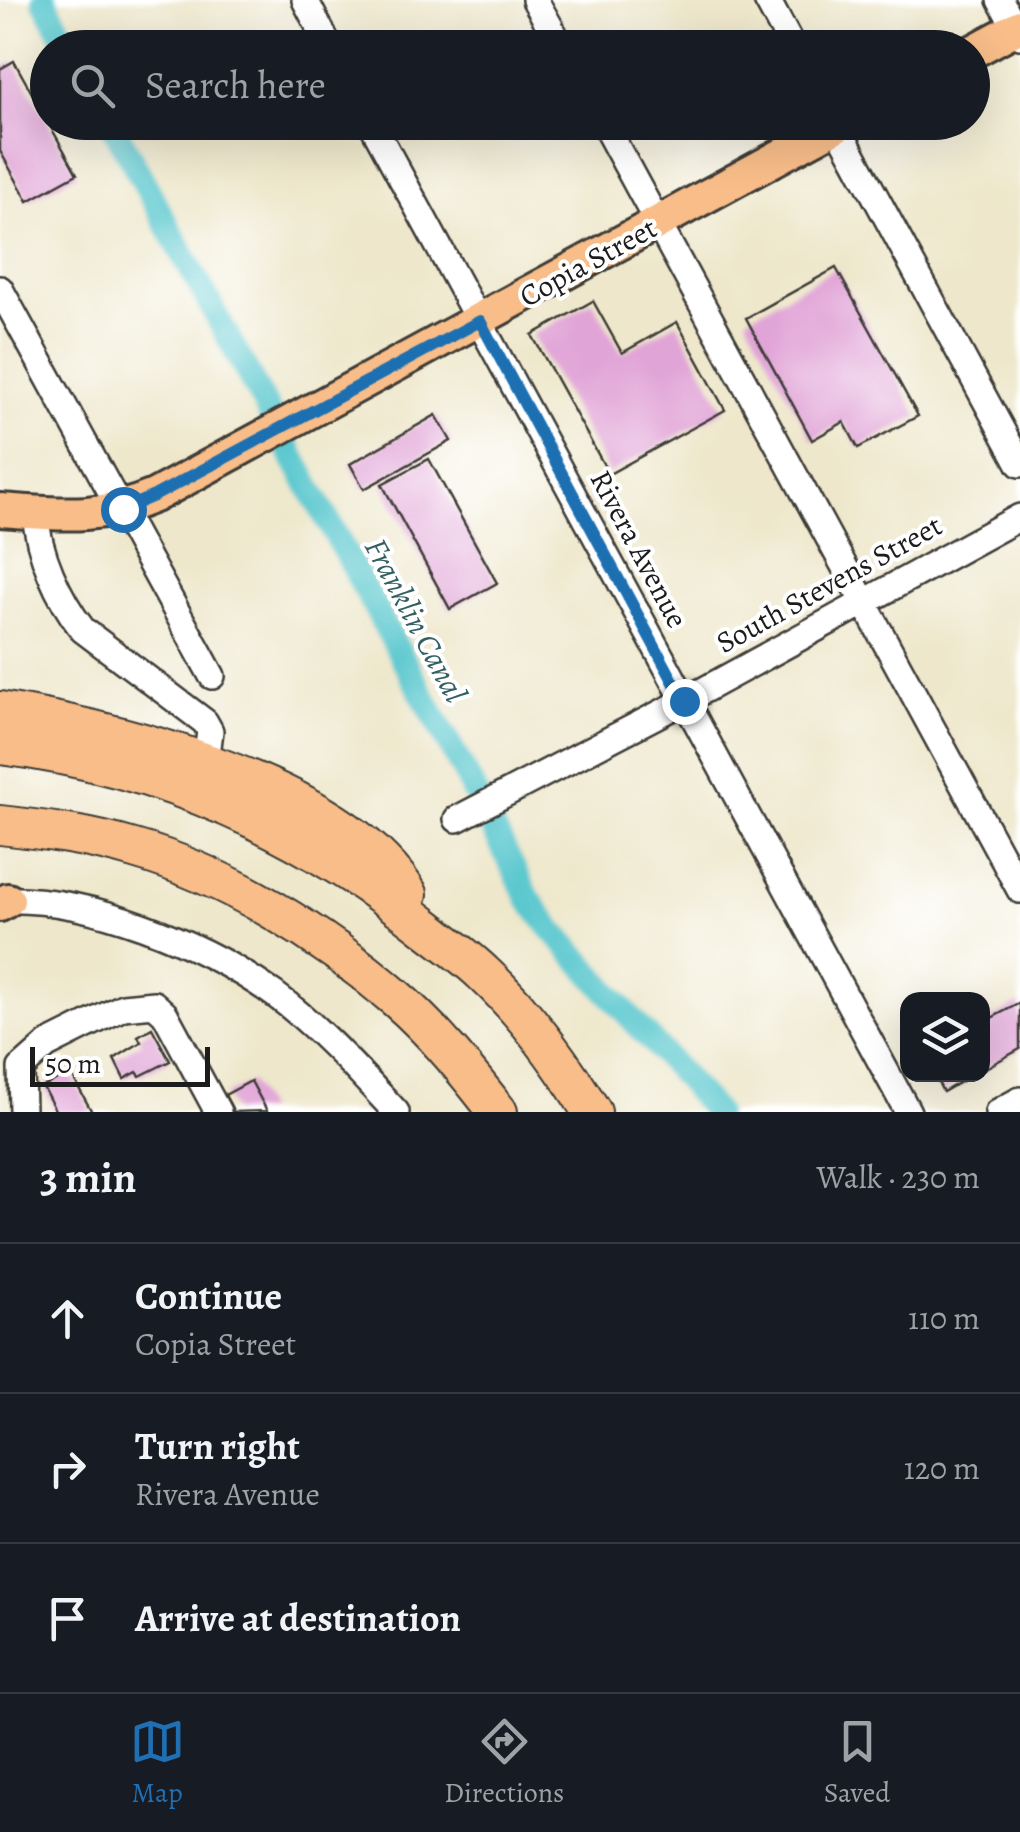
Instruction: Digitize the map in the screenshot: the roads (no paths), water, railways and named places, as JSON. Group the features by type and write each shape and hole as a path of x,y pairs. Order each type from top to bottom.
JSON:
{"highway":[{"path":"0,711 80,724 206,763 273,791 363,842 402,884 430,931"},
{"path":"0,745 120,768 258,819 342,866 487,976 560,1061 592,1112"},
{"path":"0,825 56,831 136,849 212,879 275,913 337,952 398,1000 462,1065 498,1112"}],"main road":[{"path":"990,40 1014,23"},
{"name":"Copia Street","path":"0,510 75,514 123,509 259,440 809,140"}],"street":[{"path":"304,0 320,30"},
{"path":"536,0 552,30"},
{"path":"768,0 784,30"},
{"name":"Rivera Avenue","path":"381,140 908,1112"},
{"path":"613,140 1020,890"},
{"path":"847,140 1020,464"},
{"path":"0,289 212,676"},
{"path":"34,512 38,543 72,615 84,630 205,722 210,731 206,763"},
{"name":"South Stevens Street","path":"457,819 684,701 1020,517"},
{"path":"3,902 70,907 132,922 207,954 274,994 341,1052 396,1112"},
{"path":"22,1112 21,1068 47,1045 123,1007 154,1004 166,1014 218,1112"},
{"path":"998,1112 1020,1100"}],"waterway":[{"name":"Franklin Canal","path":"44,0 60,30"},
{"name":"Franklin Canal","path":"121,140 465,773 529,899 715,1112"}]}
